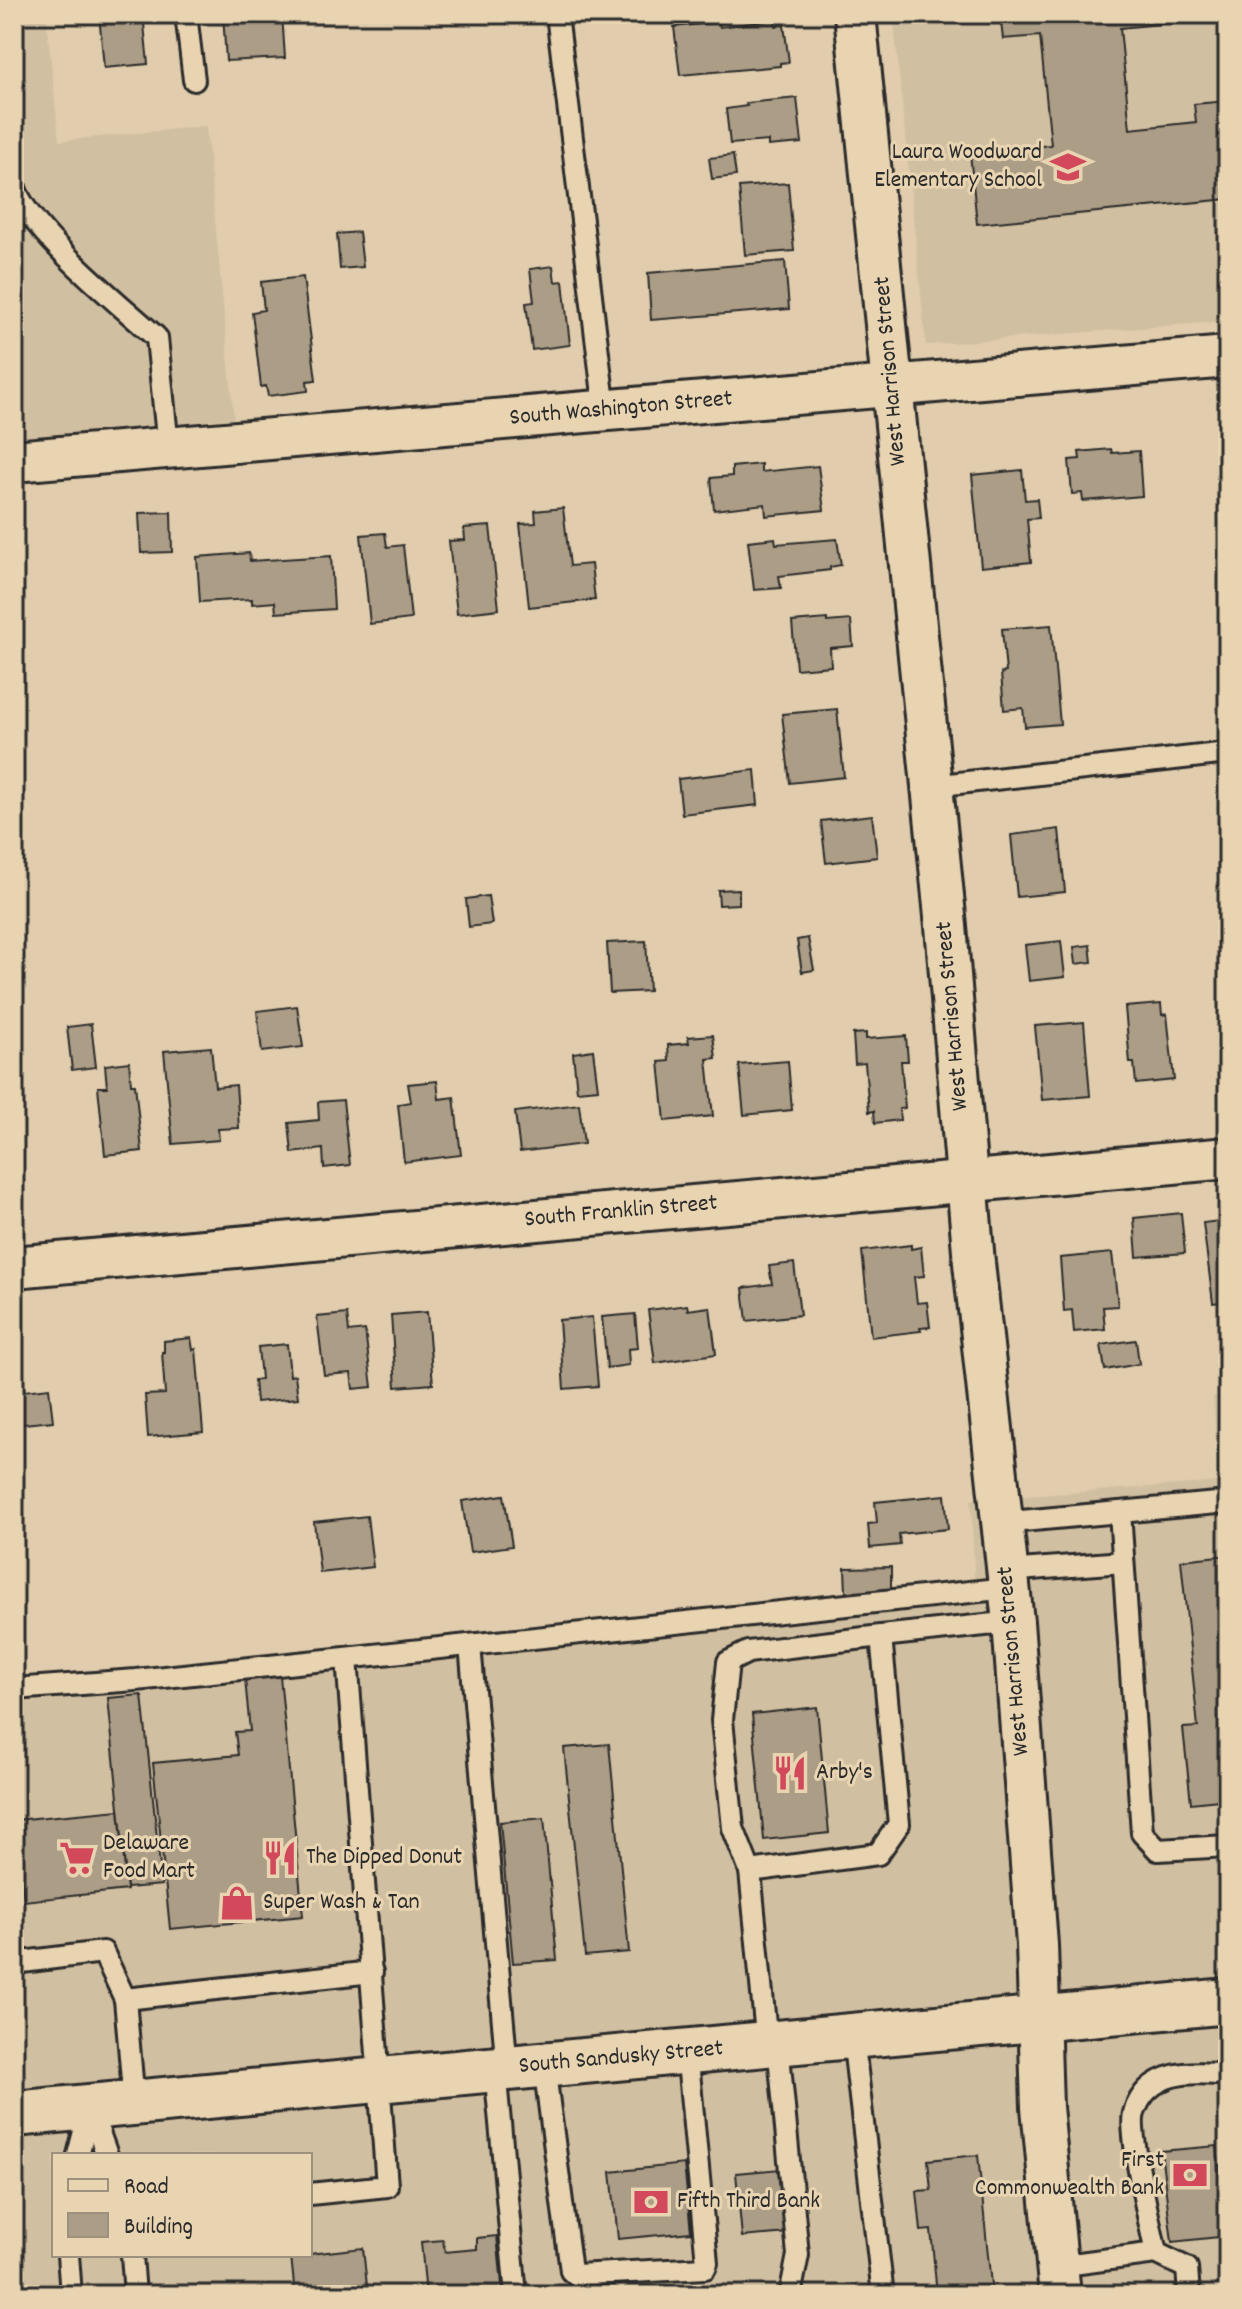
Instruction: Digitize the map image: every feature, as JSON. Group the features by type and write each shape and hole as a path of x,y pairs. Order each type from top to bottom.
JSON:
{"street":[{"name":"West Harrison Street","path":"855,14 1009,1594 1037,1945 1042,2107 1058,2281"},
{"name":"South Washington Street","path":"14,461 1228,357"},
{"name":"South Franklin Street","path":"14,1267 1228,1158"},
{"name":"South Sandusky Street","path":"14,2114 1228,2001"}],"lane":[{"path":"186,14 194,80"},
{"path":"557,14 605,411"},
{"path":"14,185 17,196 53,242 157,338 168,447"},
{"path":"932,786 1228,753"},
{"path":"1000,1523 1228,1502"},
{"path":"1120,1512 1142,1833 1158,1850 1228,1846"},
{"path":"790,2295 798,2255 750,1871 733,1828 722,1720 728,1662 748,1652 881,1636 1009,1594 1123,1562"},
{"path":"14,1689 136,1680 1009,1594"},
{"path":"750,1871 878,1854 899,1824 881,1636"},
{"path":"470,1645 515,2068 516,2295"},
{"path":"312,2194 387,2186 347,1658"},
{"path":"14,1963 103,1952 125,1999 134,2103"},
{"path":"125,1999 372,1972"},
{"path":"853,2037 883,2295"},
{"path":"515,2068 571,2271 576,2275 705,2268 707,2263 687,2051"},
{"path":"1156,2253 1137,2157 1133,2114 1148,2090 1166,2077 1193,2072 1228,2075"},
{"path":"79,2153 90,2108"},
{"path":"90,2108 106,2153"},
{"path":"1058,2281 1156,2253 1187,2268 1189,2295"},
{"path":"68,2257 71,2295"},
{"path":"132,2257 135,2295"}],"shaded area":[{"path":"14,14 46,14 59,141 206,126 234,418 14,440"},
{"name":"Laura Woodward Elementary School","path":"893,14 1228,14 1228,321 926,345"},
{"path":"1228,1395 1228,2295 14,2295 14,1680 975,1591 971,1500 1218,1482 1213,1396"}],"building":[{"path":"99,14 143,14 148,64 104,68"},
{"path":"223,14 282,14 285,58 226,61"},
{"path":"1000,14 1228,14 1228,24 1221,18 1120,28 1130,129 1196,122 1194,104 1228,101 1228,199 977,224 970,153 1051,145 1040,36 1003,39"},
{"path":"775,20 776,26 784,25 789,62 780,63 780,66 680,75 674,27 719,22 720,27"},
{"path":"797,98 802,143 768,146 768,141 730,144 726,109 747,106 746,103"},
{"path":"733,155 736,176 712,179 709,158"},
{"path":"788,183 794,251 745,255 739,187"},
{"path":"359,232 363,267 340,269 337,234"},
{"path":"785,261 789,309 651,320 648,273"},
{"path":"553,266 555,282 563,281 570,345 532,350 526,303 534,302 530,269"},
{"path":"303,277 316,380 307,381 308,391 268,396 266,386 261,387 252,312 264,310 261,282"},
{"path":"14,313 22,382 14,382"},
{"path":"1111,449 1112,453 1139,451 1142,496 1083,501 1082,493 1072,494 1069,460 1080,459 1079,452"},
{"path":"761,464 761,472 818,466 824,510 766,516 765,504 714,510 711,478 732,476 732,467"},
{"path":"1022,470 1025,500 1037,499 1039,518 1027,519 1031,562 981,567 972,475"},
{"path":"563,508 570,566 591,564 595,600 529,607 520,524 536,523 535,511"},
{"path":"171,512 172,552 141,553 139,513"},
{"path":"490,526 499,609 457,614 449,541 465,540 464,528"},
{"path":"385,533 387,547 403,545 411,619 370,624 361,535"},
{"path":"775,538 776,544 837,539 841,565 830,567 830,570 779,576 781,588 754,590 748,541"},
{"path":"249,553 250,561 331,556 334,609 276,613 275,602 252,604 252,599 200,602 197,557"},
{"path":"827,619 827,622 851,620 853,646 830,648 831,666 796,669 792,622"},
{"path":"1051,625 1060,724 1025,727 1023,708 1004,710 1001,673 1006,672 1002,629"},
{"path":"837,709 844,777 790,783 782,714"},
{"path":"755,770 758,805 682,814 678,779"},
{"path":"872,815 877,857 826,863 821,821"},
{"path":"1059,829 1065,892 1017,897 1011,835"},
{"path":"739,889 739,904 719,905 718,890"},
{"path":"488,896 492,924 469,927 466,899"},
{"path":"808,938 814,970 802,972 797,940"},
{"path":"646,941 649,991 610,993 607,943"},
{"path":"1061,941 1065,977 1029,981 1025,945"},
{"path":"1090,945 1092,962 1076,964 1074,947"},
{"path":"1161,1004 1162,1015 1167,1014 1174,1080 1136,1084 1134,1063 1130,1063 1125,1007"},
{"path":"297,1006 303,1047 262,1052 257,1011"},
{"path":"1084,1022 1090,1096 1042,1100 1035,1026"},
{"path":"91,1024 96,1067 72,1070 67,1027"},
{"path":"866,1033 866,1039 906,1036 908,1061 901,1061 905,1108 899,1109 900,1120 875,1123 874,1111 869,1112 865,1063 855,1064 853,1034"},
{"path":"713,1035 716,1058 707,1059 713,1116 665,1121 659,1062 669,1061 668,1045 689,1043 688,1037"},
{"path":"211,1047 215,1087 236,1085 239,1128 218,1129 219,1140 173,1144 164,1051"},
{"path":"593,1050 598,1089 577,1091 573,1053"},
{"path":"788,1061 792,1110 744,1115 739,1065"},
{"path":"129,1062 131,1084 135,1084 142,1151 105,1155 98,1087 107,1087 105,1065"},
{"path":"437,1081 439,1099 454,1097 461,1155 404,1162 398,1104 411,1102 408,1084"},
{"path":"343,1100 350,1165 324,1168 323,1149 292,1153 289,1123 319,1120 318,1102"},
{"path":"579,1104 584,1144 520,1152 515,1112"},
{"path":"1181,1213 1185,1253 1137,1257 1134,1218"},
{"path":"1228,1220 1228,1301 1213,1303 1203,1223"},
{"path":"911,1245 911,1249 921,1247 924,1276 914,1277 917,1303 927,1302 930,1327 920,1328 921,1331 871,1337 862,1251"},
{"path":"1112,1253 1118,1306 1103,1307 1105,1329 1074,1332 1072,1310 1064,1311 1060,1258"},
{"path":"794,1263 800,1315 747,1321 743,1288 772,1284 769,1266"},
{"path":"687,1305 688,1310 710,1307 716,1354 655,1363 648,1310"},
{"path":"427,1312 433,1384 396,1387 391,1315"},
{"path":"347,1314 349,1332 365,1330 372,1387 353,1389 351,1373 324,1375 317,1317"},
{"path":"635,1314 638,1348 628,1349 629,1365 607,1368 602,1317"},
{"path":"592,1317 598,1386 564,1389 559,1320"},
{"path":"191,1338 193,1350 196,1349 203,1432 148,1437 145,1395 165,1394 164,1341"},
{"path":"1136,1340 1139,1364 1105,1370 1101,1345"},
{"path":"287,1344 290,1376 295,1375 298,1398 256,1402 254,1380 261,1379 258,1347"},
{"path":"14,1348 19,1348 24,1391 49,1388 53,1421 14,1425"},
{"path":"504,1495 512,1546 470,1552 462,1501"},
{"path":"945,1495 948,1529 899,1534 900,1545 870,1548 868,1524 877,1523 875,1502"},
{"path":"367,1516 373,1567 320,1573 314,1522"},
{"path":"1228,1555 1228,1799 1191,1803 1183,1728 1198,1727 1181,1560"},
{"path":"891,1567 891,1592 846,1593 845,1568"},
{"path":"280,1676 303,1916 170,1929 153,1763 238,1755 235,1732 250,1731 245,1679"},
{"path":"142,1695 162,1885 127,1888 108,1698"},
{"name":"Arby's","path":"817,1707 829,1833 764,1840 752,1714"},
{"path":"609,1744 629,1952 585,1956 564,1748"},
{"path":"119,1810 127,1890 24,1901 15,1820"},
{"path":"544,1818 557,1960 513,1963 500,1822"},
{"path":"1217,2146 1222,2195 1228,2194 1228,2236 1172,2242 1161,2151"},
{"path":"978,2155 992,2295 937,2295 931,2230 921,2231 917,2191 931,2190 928,2160"},
{"name":"Fifth Third Bank","path":"684,2164 691,2232 618,2239 611,2172"},
{"path":"781,2169 788,2233 742,2237 736,2173"},
{"path":"497,2236 503,2295 426,2295 421,2242 443,2240 445,2252 477,2249 477,2238"},
{"path":"363,2248 368,2295 295,2295 291,2257 312,2257 312,2254"}],"place":[{"name":"Laura Woodward Elementary School","path":"1068,167"},
{"name":"Arby's","path":"790,1773"},
{"name":"Delaware Food Mart","path":"77,1858"},
{"name":"The Dipped Donut","path":"280,1858"},
{"name":"Super Wash & Tan","path":"237,1903"},
{"name":"First Commonwealth Bank","path":"1190,2175"},
{"name":"Fifth Third Bank","path":"651,2202"}]}
